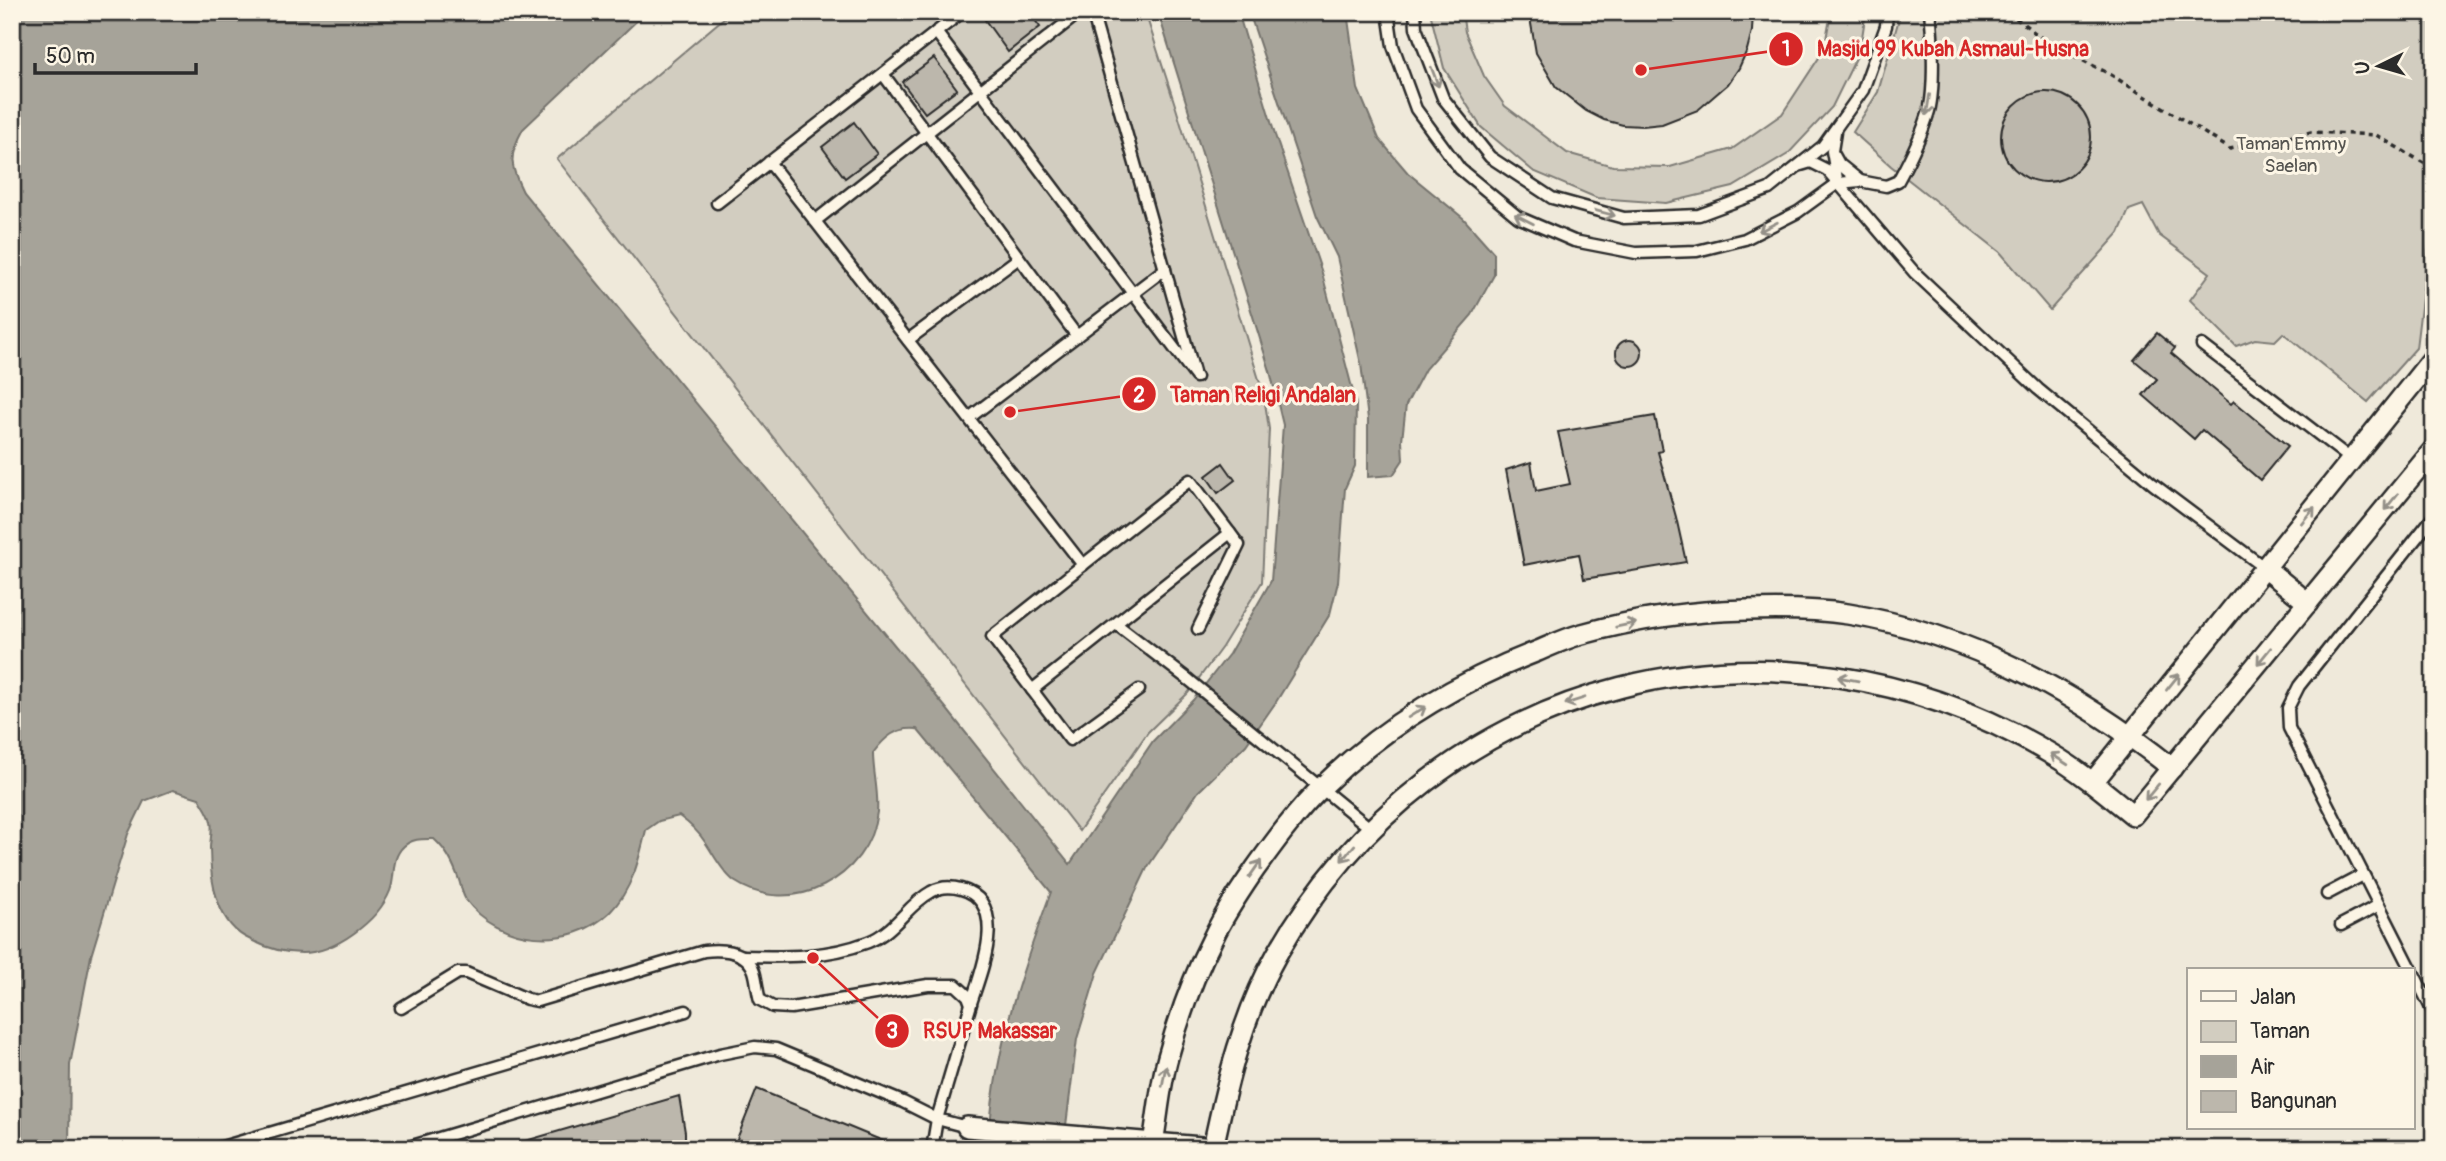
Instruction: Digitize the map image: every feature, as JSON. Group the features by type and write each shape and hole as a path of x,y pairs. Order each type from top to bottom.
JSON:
{"street":[{"path":"2093,782 2434,356"},
{"path":"967,1127 1213,1148 1228,1075 1250,1009 1276,954 1317,891 1350,849 1370,828 1427,781 1492,738 1559,706 1647,681 1734,669 1816,673 1909,692 1979,718 2050,753 2093,782 2133,815 2434,449"},
{"path":"2266,568 2308,603"},
{"path":"1153,1143 1168,1058 1193,983 1213,936 1277,838 1320,788 1359,752 1409,716 1453,689 1504,664 1580,634 1668,616 1718,611 1776,609 1848,614 1923,632 1994,658 2063,693 2130,735 2172,768"}],"lane":[{"path":"717,203 962,12"},
{"path":"815,221 1080,12"},
{"path":"936,32 1196,377 1092,12"},
{"path":"1388,12 1393,46 1416,108 1460,169 1518,217 1574,241 1636,253 1697,251 1745,239 1798,212 1838,183 1860,181 1885,186 1898,181 1910,160 1929,109 1933,40 1930,16 1923,12"},
{"path":"1415,12 1416,27 1443,98 1490,157 1552,198 1624,218 1699,215 1769,189 1823,146 1863,90 1888,16"},
{"path":"883,74 1077,336"},
{"path":"1835,130 1832,151 1838,183"},
{"path":"1832,151 1839,164 1860,181"},
{"path":"769,162 1083,565"},
{"path":"1798,166 1811,162 1827,170 1914,272 2038,389 2153,484 2266,568"},
{"path":"1822,195 1828,184 1827,170"},
{"path":"908,340 1019,258"},
{"path":"968,418 1165,269"},
{"path":"2202,345 2352,460"},
{"path":"1139,690 1070,740 992,637 1190,480 1239,545 1198,629"},
{"path":"2410,968 2290,728 2288,708 2299,686 2434,516"},
{"path":"1032,691 1230,533"},
{"path":"1116,624 1278,751 1370,828"},
{"path":"2327,894 2364,875"},
{"path":"741,956 820,955 870,942 888,931 930,892 945,887 969,891 981,903 988,915 987,950 937,1119 932,1149"},
{"path":"2341,925 2379,905"},
{"path":"401,1008 458,973 466,973 537,1001 705,951 732,951 741,956 754,972 760,1000 773,1007 791,1008 949,984 961,988 971,1004"},
{"path":"2414,975 2434,1014"},
{"path":"215,1149 685,1011"},
{"path":"402,1149 720,1054 755,1047 776,1049 937,1119 967,1127"}],"path":[{"path":"2008,12 2051,45 2108,73 2230,149 2311,132 2376,135 2434,169"}],"green space":[{"path":"731,12 1145,12 1264,396 1269,429 1262,582 1222,647 1188,693 1148,732 1079,831 557,159"},
{"path":"1430,12 1462,12 1465,32 1484,76 1505,106 1567,153 1613,166 1670,167 1732,149 1782,114 1824,50 1831,12 1866,12 1860,50 1832,107 1788,154 1733,187 1666,203 1597,198 1533,171 1481,127 1444,68"},
{"name":"Taman Emmy Saelan","path":"1901,12 2434,12 2434,199 2416,348 2368,402 2283,333 2275,341 2255,339 2236,346 2190,300 2210,273 2159,235 2143,205 2129,210 2119,233 2050,310 2000,252 1891,166 1853,132 1878,92"}],"water":[{"path":"12,12 646,12 523,129 512,161 523,192 946,708 1070,864 1153,741 1193,700 1229,654 1271,581 1283,425 1270,371 1158,12 1238,12 1275,135 1322,273 1356,403 1355,466 1345,488 1338,582 1330,614 1276,702 1246,745 1198,792 1147,868 1097,973 1077,1039 1063,1149 989,1149 1001,1050 1018,986 1051,892 917,729 910,729 892,734 873,753 877,812 871,835 859,856 843,873 824,886 779,896 756,892 734,881 722,868 700,834 679,816 659,821 646,830 629,884 610,912 575,933 556,937 516,933 497,926 480,915 466,900 443,848 434,839 422,839 407,843 400,851 395,862 392,885 384,902 366,924 354,933 315,952 295,953 269,948 239,933 223,913 212,874 211,822 199,798 173,790 144,801 128,834 91,956 70,1065 69,1149 12,1149"},
{"path":"1249,12 1347,12 1358,89 1379,139 1408,173 1463,218 1494,253 1494,275 1472,315 1425,369 1406,405 1403,460 1393,475 1368,477 1368,419 1361,364 1337,257 1317,216"}],"building":[{"path":"995,12 1029,12 1040,27 1008,52 985,20"},
{"path":"1529,12 1753,12 1747,50 1728,84 1698,110 1662,124 1643,126 1604,120 1586,111 1556,87 1536,53"},
{"path":"934,58 957,89 925,113 902,82"},
{"path":"2046,92 2063,95 2078,105 2088,120 2091,137 2088,154 2078,169 2063,179 2046,182 2029,179 2014,169 2004,154 2001,137 2004,120 2014,105 2029,95"},
{"path":"854,122 877,154 845,178 822,147"},
{"path":"2157,333 2175,348 2171,353 2231,404 2234,401 2288,446 2260,480 2202,430 2194,439 2143,395 2157,379 2134,360"},
{"path":"1629,340 1638,344 1642,353 1638,362 1629,366 1620,362 1616,353 1620,344"},
{"path":"1655,416 1662,451 1658,452 1686,562 1584,579 1579,554 1524,565 1506,470 1531,462 1536,491 1570,484 1558,432"},
{"path":"1223,463 1235,480 1218,493 1206,476"},
{"path":"757,1089 900,1148 900,1149 733,1149"},
{"path":"679,1096 685,1149 515,1149 515,1144"}],"place":[{"name":"Masjid 99 Kubah Asmaul-Husna","path":"1641,70"},
{"name":"Taman Religi Andalan","path":"1010,412"},
{"name":"RSUP Makassar","path":"813,958"}]}
